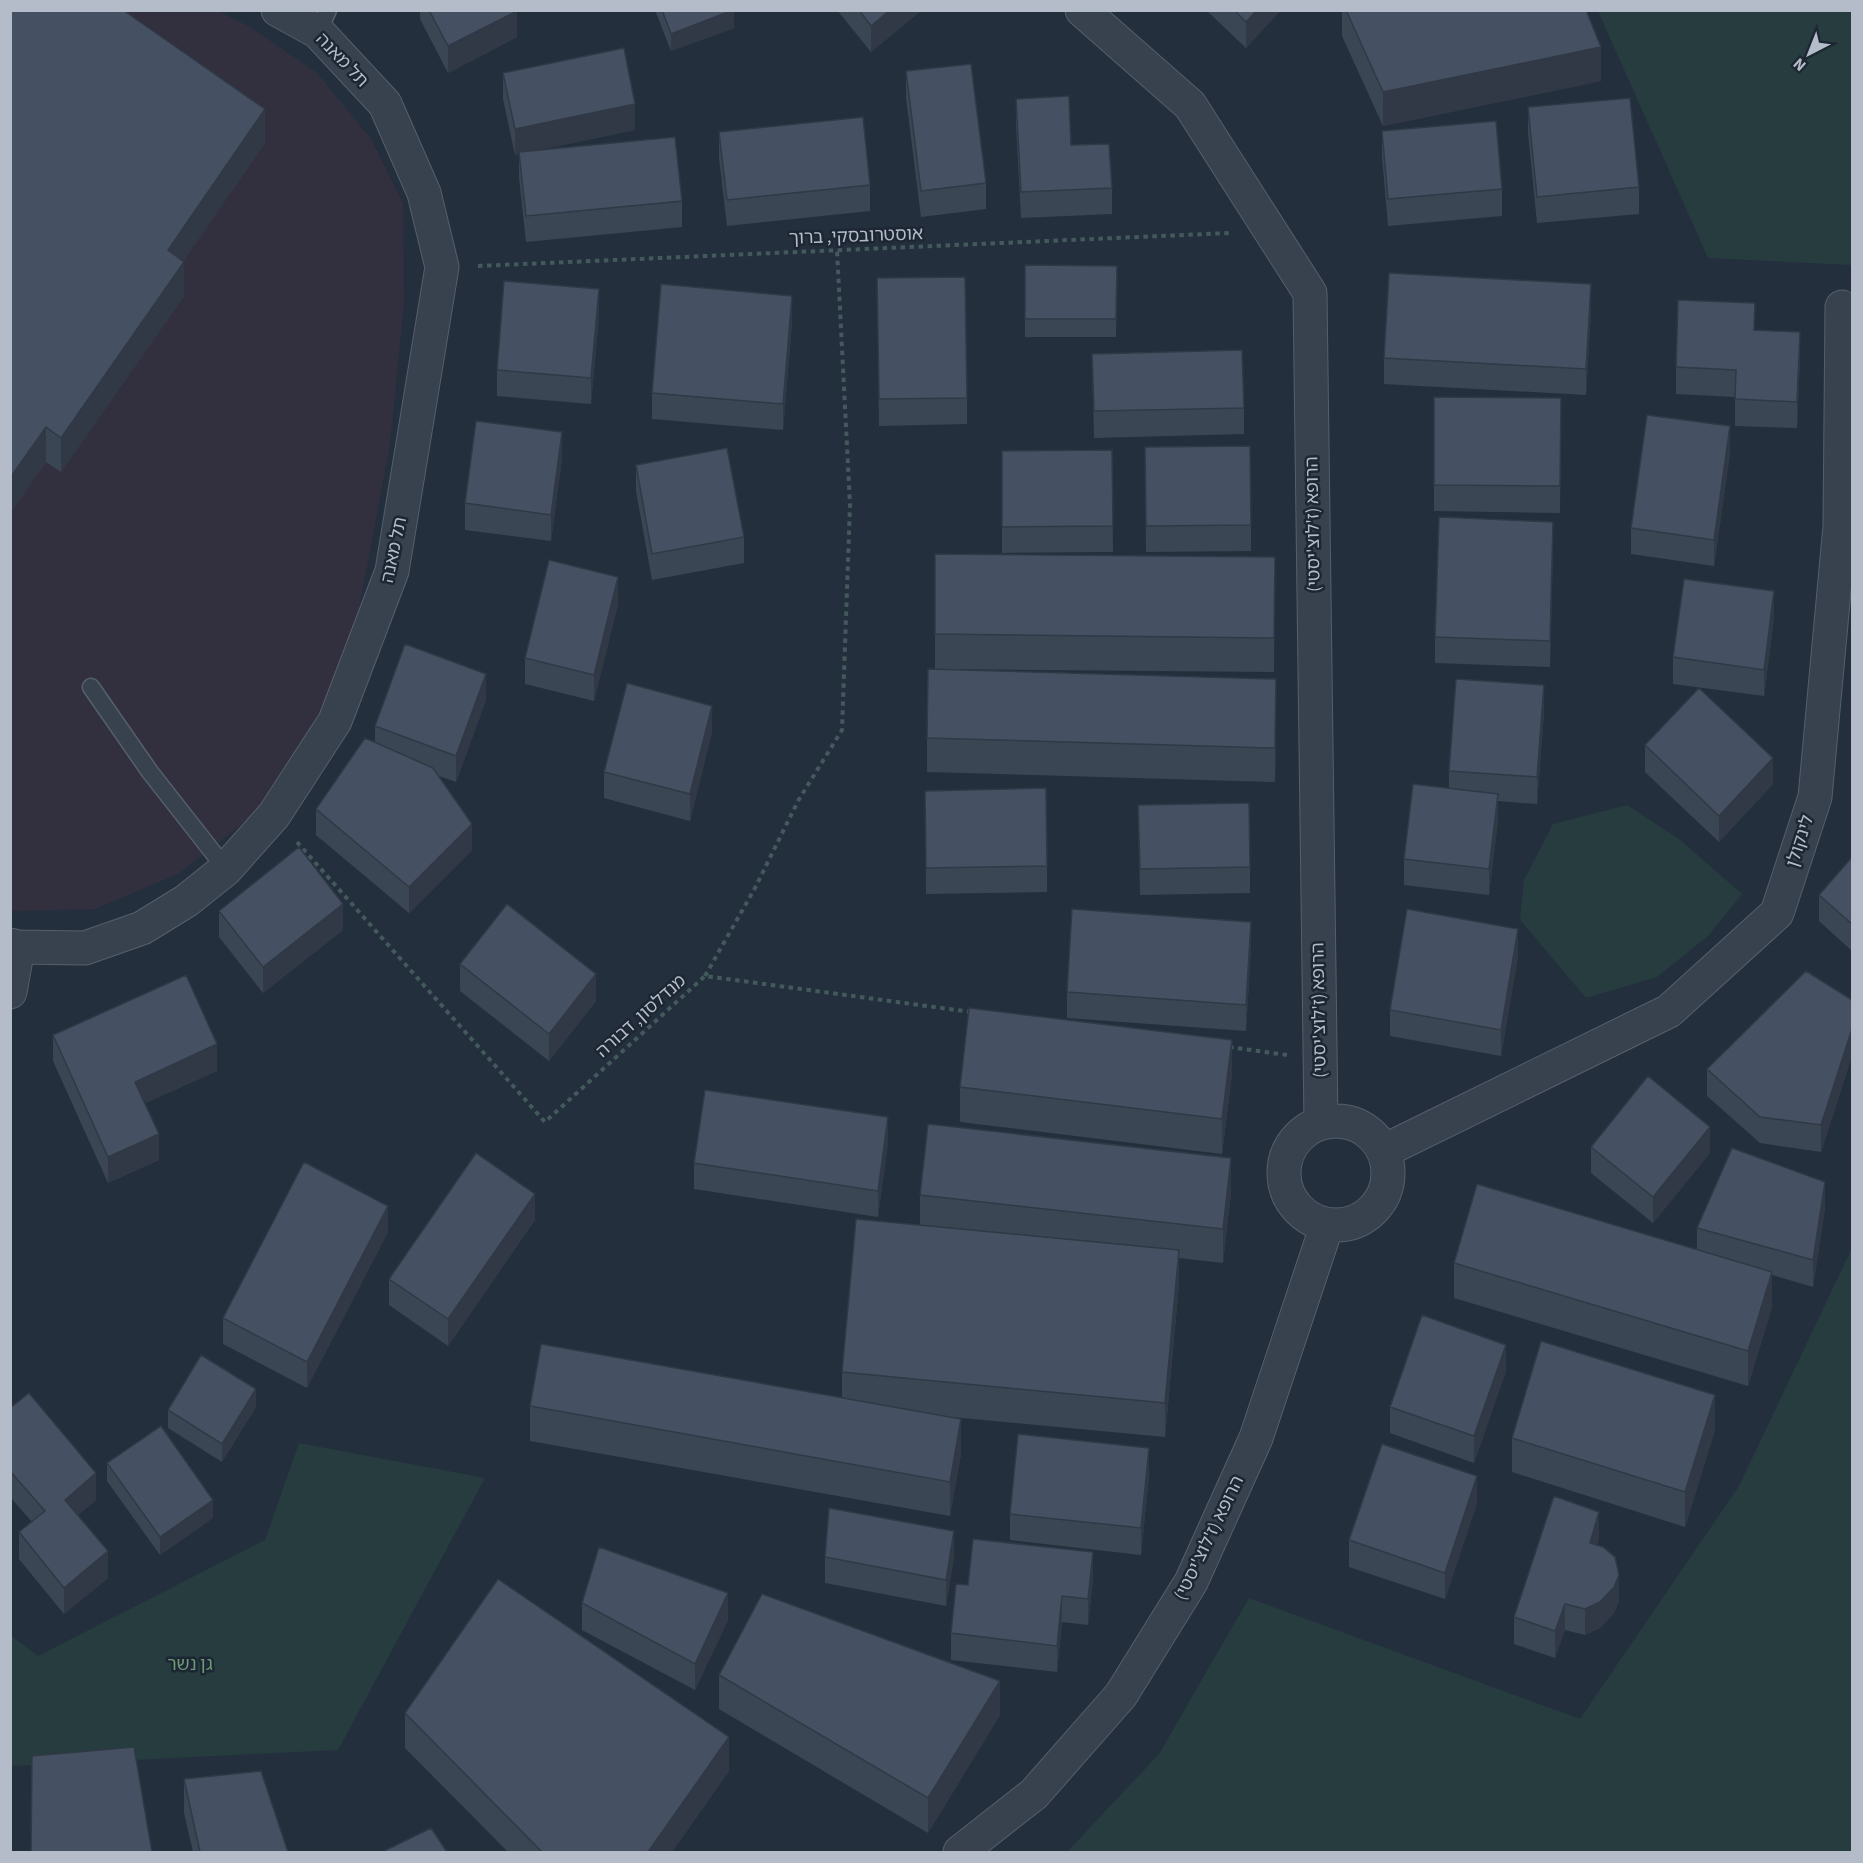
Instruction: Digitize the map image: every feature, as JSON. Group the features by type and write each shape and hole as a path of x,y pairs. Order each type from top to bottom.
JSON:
{"street":[{"name":"תל מאנה","path":"14,946 86,948 142,928 186,900 226,869 274,815 335,721 392,571 442,267 424,193 385,104 323,21 278,10"},
{"name":"הרופא (ז'לוצ'יסטי)","path":"1082,10 1190,105 1310,293 1321,1122"},
{"name":"לינקולן","path":"1384,1151 1669,1011 1777,913 1815,797 1840,526 1842,307"},
{"path":"10,992 14,946"},
{"path":"1341,1120 1359,1125 1374,1136 1384,1151 1389,1169 1388,1187 1380,1204 1367,1217 1345,1225 1327,1225 1309,1219 1295,1206 1286,1190 1285,1161 1292,1144 1304,1131 1321,1122 1341,1120"},
{"name":"הרופא (ז'לוצ'יסטי)","path":"960,1852 1034,1794 1120,1695 1191,1582 1256,1438 1327,1225"}],"lane":[{"path":"91,687 150,772 226,869"}],"path":[{"name":"אוסטרובסקי, ברוך","path":"442,267 1271,232"},
{"path":"705,976 755,888 798,801 842,730 849,505 837,250"},
{"name":"מנדלסון, דבורה","path":"274,815 545,1122 705,976 977,1013"},
{"path":"1225,1046 1320,1059"}],"shaded area":[{"path":"10,11 218,11 250,27 317,73 371,139 403,203 404,303 390,445 355,630 315,726 252,816 178,874 95,909 11,911"}],"green space":[{"path":"1598,11 1852,11 1852,265 1708,258"},
{"path":"1627,805 1679,839 1742,894 1708,936 1657,977 1586,998 1520,920 1524,880 1553,824"},
{"path":"1852,1248 1852,1852 1067,1852 1159,1754 1249,1598 1580,1719 1739,1486"},
{"name":"גן נשר","path":"299,1443 485,1478 338,1750 11,1766 10,1635 38,1656 265,1540"}],"building":[{"path":"10,10 123,10 265,109 168,250 184,262 61,438 46,427 10,478"},
{"path":"429,10 517,10 517,11 448,46"},
{"path":"662,10 733,10 671,34"},
{"path":"859,10 890,10 871,26"},
{"path":"1234,10 1257,10 1246,22"},
{"path":"1346,10 1586,10 1601,47 1383,92"},
{"path":"624,48 635,104 515,129 503,73"},
{"path":"971,64 986,183 921,191 906,71"},
{"path":"1069,96 1071,145 1109,144 1112,188 1021,192 1016,99"},
{"path":"1630,98 1639,187 1537,197 1528,107"},
{"path":"863,117 870,185 727,200 719,132"},
{"path":"1496,121 1502,189 1388,199 1382,131"},
{"path":"675,137 682,201 526,216 519,152"},
{"path":"1025,265 1117,266 1116,319 1025,319"},
{"path":"1389,273 1591,284 1586,369 1384,358"},
{"path":"965,277 967,398 879,399 877,278"},
{"path":"504,281 599,289 591,378 497,370"},
{"path":"661,284 792,296 783,404 652,393"},
{"path":"1678,300 1755,303 1754,330 1800,332 1797,402 1735,399 1736,370 1676,367"},
{"path":"1242,350 1244,408 1094,411 1092,354"},
{"path":"1434,397 1561,398 1560,486 1434,485"},
{"path":"1647,415 1730,426 1714,540 1631,528"},
{"path":"476,421 562,432 551,515 465,503"},
{"path":"1250,446 1251,525 1146,526 1145,447"},
{"path":"727,448 744,537 652,554 636,465"},
{"path":"1112,450 1113,526 1002,527 1002,451"},
{"path":"1439,517 1553,522 1550,641 1435,637"},
{"path":"935,554 1275,557 1274,638 935,634"},
{"path":"549,560 618,577 594,675 525,658"},
{"path":"1684,579 1774,591 1764,670 1673,657"},
{"path":"405,644 486,674 456,756 375,726"},
{"path":"928,669 1276,679 1275,748 927,738"},
{"path":"1456,679 1544,685 1537,777 1449,771"},
{"path":"627,683 712,706 690,794 604,772"},
{"path":"1699,688 1773,758 1719,816 1645,745"},
{"path":"365,738 433,768 472,824 409,887 316,809"},
{"path":"1413,784 1498,794 1489,869 1404,859"},
{"path":"1046,788 1047,866 926,868 925,791"},
{"path":"1249,803 1250,867 1140,869 1138,805"},
{"path":"299,847 343,904 263,967 219,911"},
{"path":"1852,857 1852,924 1819,895"},
{"path":"507,904 596,974 549,1034 460,964"},
{"path":"1072,909 1251,922 1246,1005 1067,992"},
{"path":"1407,909 1518,929 1501,1030 1390,1010"},
{"path":"1806,971 1852,1000 1852,1029 1821,1125 1760,1117 1707,1069"},
{"path":"186,975 217,1044 135,1082 159,1134 108,1157 53,1035"},
{"path":"969,1008 1232,1040 1222,1119 960,1087"},
{"path":"1648,1076 1710,1127 1653,1197 1591,1147"},
{"path":"705,1090 888,1117 878,1191 694,1163"},
{"path":"928,1124 1231,1158 1223,1229 920,1195"},
{"path":"1732,1148 1825,1182 1813,1260 1697,1228"},
{"path":"476,1153 535,1194 448,1319 389,1279"},
{"path":"304,1162 388,1206 307,1362 223,1318"},
{"path":"1477,1184 1772,1272 1748,1351 1454,1263"},
{"path":"856,1219 1179,1250 1165,1403 842,1372"},
{"path":"1422,1315 1506,1345 1474,1436 1390,1407"},
{"path":"1541,1341 1715,1395 1685,1492 1512,1438"},
{"path":"541,1344 961,1419 950,1482 530,1406"},
{"path":"201,1355 256,1389 222,1444 168,1410"},
{"path":"29,1393 96,1473 65,1500 108,1551 64,1588 19,1532 45,1511 10,1471 10,1408"},
{"path":"161,1426 213,1500 160,1537 107,1463"},
{"path":"1018,1434 1149,1448 1141,1528 1010,1514"},
{"path":"1382,1444 1477,1476 1445,1573 1349,1540"},
{"path":"1554,1496 1599,1512 1590,1543 1603,1547 1615,1557 1619,1575 1614,1587 1600,1602 1585,1609 1565,1604 1555,1631 1514,1617"},
{"path":"829,1508 954,1531 946,1580 825,1557"},
{"path":"973,1539 1093,1552 1088,1599 1062,1596 1057,1646 951,1633 956,1584 968,1585"},
{"path":"599,1547 728,1593 695,1664 582,1603"},
{"path":"498,1579 729,1737 648,1852 542,1852 405,1713"},
{"path":"762,1594 1000,1681 928,1798 719,1675"},
{"path":"134,1747 152,1852 31,1852 32,1756"},
{"path":"261,1771 288,1852 200,1852 184,1779"},
{"path":"431,1828 447,1852 382,1852"}]}
